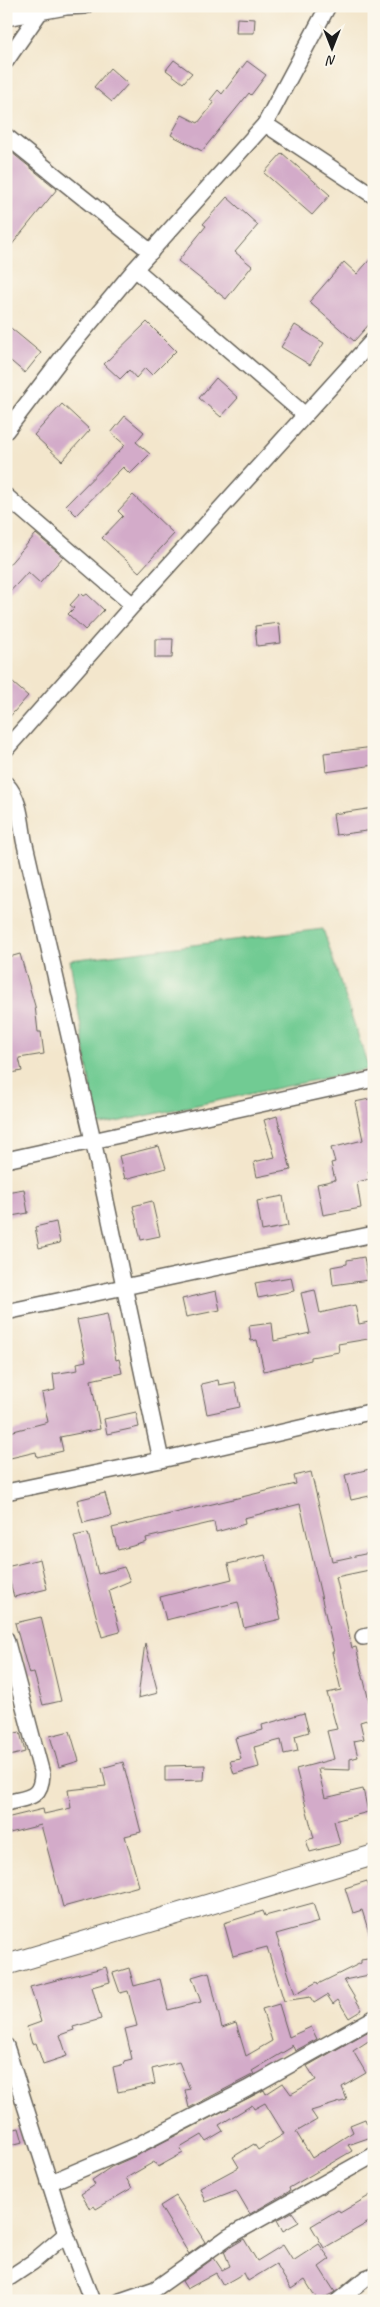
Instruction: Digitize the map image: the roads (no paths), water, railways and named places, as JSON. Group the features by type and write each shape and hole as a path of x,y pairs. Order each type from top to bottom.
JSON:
{"street":[{"path":"6,18 66,7 85,6"},
{"path":"6,431 67,351 135,268 265,124 328,6"},
{"path":"6,61 40,12"},
{"path":"265,124 374,196"},
{"path":"6,136 151,252"},
{"path":"135,268 305,415"},
{"path":"6,749 133,605 374,339"},
{"path":"6,496 133,605"},
{"path":"6,784 10,788 20,811 26,850 93,1140 161,1460"},
{"path":"6,1160 374,1079"},
{"path":"6,1312 374,1234"},
{"path":"6,1492 161,1460 374,1411"},
{"path":"6,1639 42,1774 42,1787 34,1796 6,1803"},
{"path":"6,1965 374,1855"},
{"path":"48,2183 136,2146 247,2089 374,2018"},
{"path":"6,2046 48,2183 92,2301"},
{"path":"131,2300 155,2288 228,2237 374,2155"},
{"path":"6,2280 33,2262 66,2234"},
{"path":"338,2301 366,2278 374,2275"}]}
